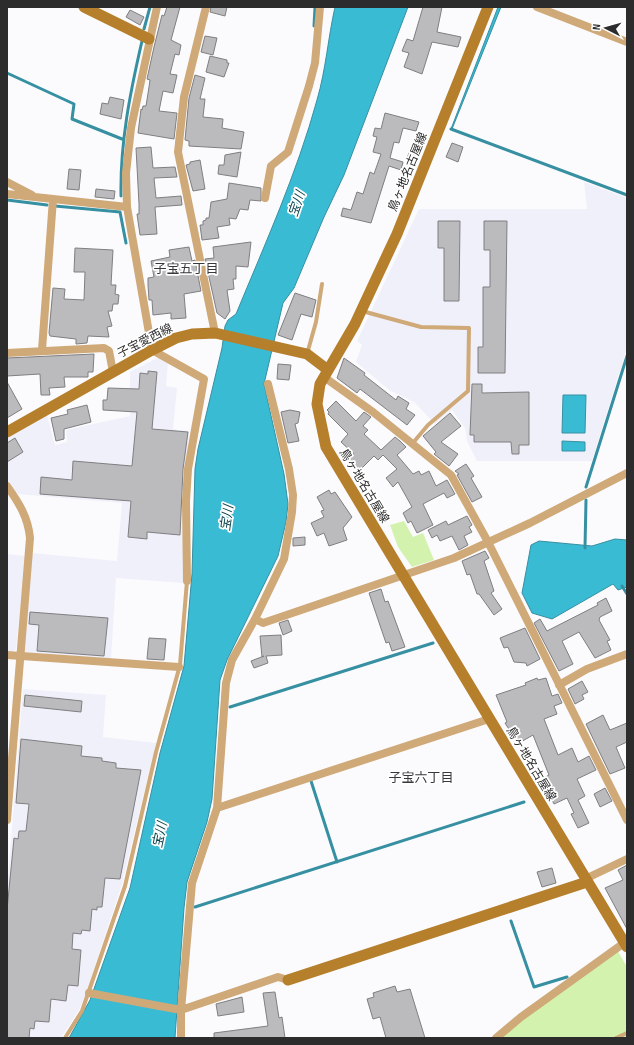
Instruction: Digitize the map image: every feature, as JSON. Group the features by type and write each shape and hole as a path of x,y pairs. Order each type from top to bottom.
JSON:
{"main road":[{"path":"84,7 149,39"},
{"name":"鳥ヶ地名古屋線","path":"488,7 397,234 361,310 326,373 317,394 316,404 326,447 586,881 626,945"},
{"name":"子宝愛西線","path":"7,432 152,350 192,334 217,333 307,354 326,373"},
{"path":"288,980 586,881"}],"street":[{"path":"157,7 131,128 126,173 127,207 152,350 204,379 188,469 186,501 187,581"},
{"path":"206,7 184,97 178,152 217,333"},
{"path":"265,198 271,166 288,152 309,86 315,63 320,7"},
{"path":"537,7 627,42"},
{"path":"7,182 38,198"},
{"path":"7,194 127,207"},
{"path":"42,350 53,199"},
{"path":"7,353 104,348 109,351 113,372"},
{"path":"326,373 412,445 451,475 488,542 627,820"},
{"path":"181,1038 181,1010 192,883 217,808 226,682 232,660 255,619 284,559 289,536 293,495 268,384"},
{"path":"255,619 263,623 454,558 530,523 627,473"},
{"path":"7,486 20,504 29,525 30,538 7,820"},
{"path":"559,685 587,669 627,654"},
{"path":"7,655 179,667"},
{"path":"217,808 489,719"},
{"path":"586,881 627,859"},
{"path":"496,1038 521,1017 626,945"},
{"path":"89,993 181,1010 278,977 288,980"}],"lane":[{"path":"307,354 316,322 322,284"},
{"path":"361,310 421,327 469,328 468,391 428,426 412,445"},
{"path":"65,1038 82,1011 125,886 156,752 179,667 187,581"},
{"path":"616,1038 627,1033"}],"shaded area":[{"path":"584,182 627,198 627,348 592,461 477,461 467,441 465,428 452,410 435,424 414,402 389,390 356,362 362,345 357,341 419,209 587,209"},
{"path":"159,357 168,362 166,386 177,388 173,429 189,431 183,514 183,583 116,578 111,659 24,652 32,553 117,561 122,503 18,494 7,479 7,438 47,415 55,445 67,442 66,430 130,416 130,372"},
{"path":"7,554 26,556 16,649 13,652 7,652"},
{"path":"23,689 106,695 103,737 156,743 122,884 86,993 79,1010 61,1038 7,1038 7,890"}],"green space":[{"path":"404,521 413,537 423,533 434,560 412,567 398,547 390,525"},
{"path":"615,946 627,967 627,1038 492,1038 519,1015"}],"water":[{"name":"宝川","path":"335,7 408,7 344,175 324,217 294,288 283,303 264,384 284,474 288,504 286,522 278,556 227,660 220,680 212,799 207,822 187,882 175,1038 69,1038 90,1000 130,888 160,753 184,666 192,574 195,469 198,449 222,348 225,326 228,320 236,314 280,208 300,154 320,88"},
{"path":"498,7 501,7 451,129"},
{"path":"563,395 586,395 585,433 562,433"},
{"path":"562,441 585,442 585,451 562,451"},
{"path":"615,539 627,540 627,587 618,590 613,584 552,619 532,613 522,593 531,545 539,541 592,546"}],"building":[{"path":"167,7 180,7 171,40 181,45 179,55 175,54 170,74 177,75 173,93 163,91 159,111 177,113 174,139 138,133 141,109 142,110 143,106 146,106 150,80 147,79 154,47 162,15 164,16"},
{"path":"211,7 227,7 225,16 210,12"},
{"path":"423,7 442,7 437,32 461,37 458,47 432,42 422,74 404,67 409,53 402,51 407,39 413,41"},
{"path":"130,10 144,17 140,25 126,17"},
{"path":"205,36 217,38 213,55 201,52"},
{"path":"210,56 227,60 227,63 229,63 224,77 206,72"},
{"path":"195,75 205,78 200,99 205,99 203,117 223,119 222,128 244,132 241,149 189,146 189,141 185,140 189,98"},
{"path":"110,97 124,100 121,119 100,114 102,103 108,104"},
{"path":"385,113 419,122 416,131 403,128 399,143 394,142 390,158 403,162 401,170 389,166 371,223 341,216 343,208 351,210 357,192 363,194 370,172 374,174 381,154 373,152 377,137 373,136 375,128 381,129"},
{"path":"452,143 463,147 458,162 446,157"},
{"path":"151,147 153,168 175,167 177,177 154,178 156,198 181,196 182,205 155,207 157,234 140,235 137,214 139,214 139,204 136,148"},
{"path":"410,151 419,154 415,163 406,160"},
{"path":"241,152 237,177 218,174 219,165 224,165 225,155"},
{"path":"200,160 205,189 193,191 186,165 190,164 190,162"},
{"path":"69,169 81,170 79,190 67,189"},
{"path":"229,183 261,188 261,201 250,200 248,210 240,209 236,219 229,218 230,225 217,227 219,238 202,240 200,225 203,225 203,221 206,220 206,218 209,218 211,202 227,199"},
{"path":"96,189 115,191 114,199 95,197"},
{"path":"438,221 460,221 459,301 444,301 444,248 438,248"},
{"path":"484,221 507,221 505,373 478,373 478,347 483,347 483,287 490,287 490,250 484,250"},
{"path":"251,242 248,267 236,266 236,279 233,279 234,289 227,290 230,311 225,319 217,313 205,259 214,258 213,247"},
{"path":"189,247 192,261 195,260 201,291 184,294 186,318 171,319 171,313 153,315 152,300 149,300 148,285 148,278 154,277 151,261 170,257 169,250"},
{"path":"75,248 113,250 111,285 116,285 115,294 119,295 118,304 113,304 112,311 108,311 112,326 107,327 109,337 88,336 87,343 76,344 76,339 50,336 49,333 53,288 65,289 64,299 84,300 85,272 74,272"},
{"path":"295,293 316,300 312,317 301,314 292,340 278,335"},
{"path":"94,354 93,372 88,372 88,377 64,377 65,387 49,388 50,395 41,395 40,374 7,376 7,358"},
{"path":"344,358 365,373 364,375 396,400 398,396 409,403 406,409 415,415 407,425 360,389 357,393 337,378"},
{"path":"278,364 291,365 289,380 277,379"},
{"path":"148,371 157,372 152,429 188,432 183,469 180,535 147,532 147,539 128,537 131,501 40,494 41,477 72,480 73,461 132,466 137,412 103,410 103,400 107,400 108,388 139,389 140,373 148,374"},
{"path":"7,382 22,409 7,418"},
{"path":"472,384 482,384 482,393 529,392 529,445 519,445 519,454 512,454 511,442 474,442 474,435 470,435"},
{"path":"336,401 356,421 364,412 371,417 363,426 368,430 364,434 381,450 395,437 400,441 406,447 397,455 413,474 419,471 421,475 429,471 436,486 447,480 455,494 447,498 444,493 423,504 433,525 417,533 411,521 408,523 403,513 412,507 398,482 393,487 386,478 397,469 383,455 378,460 374,456 359,471 357,468 355,469 347,459 354,454 341,442 348,434 328,414 329,412 327,410"},
{"path":"87,405 91,422 64,429 64,439 56,441 51,418 68,414 67,410"},
{"path":"290,410 300,412 298,423 295,424 299,441 288,443 281,412"},
{"path":"450,413 461,426 441,442 458,454 449,466 434,454 436,452 423,436"},
{"path":"15,438 23,452 7,462 7,443"},
{"path":"466,464 474,476 471,478 482,497 472,502 457,475 459,474 455,471"},
{"path":"329,490 331,494 335,492 352,517 343,528 347,540 329,546 324,533 317,536 311,523 324,517 321,511 324,510 317,497"},
{"path":"467,516 472,525 469,527 472,532 464,536 468,545 459,550 452,536 440,541 437,535 432,538 428,530 446,521 448,525"},
{"path":"305,537 305,545 293,546 293,538"},
{"path":"485,551 489,558 484,561 494,591 491,593 502,609 494,615 479,594 477,594 470,574 467,575 462,561"},
{"path":"381,589 385,602 388,601 405,647 392,651 389,642 386,643 369,593"},
{"path":"606,598 612,611 600,617 599,620 610,640 607,641 611,650 595,658 579,632 562,641 573,664 559,671 534,623 540,619 547,631 598,605 597,603"},
{"path":"30,612 108,618 104,656 37,651 39,625 29,624"},
{"path":"288,620 292,631 283,635 279,623"},
{"path":"525,628 540,659 527,666 526,663 514,662 508,647 504,648 500,638"},
{"path":"281,635 282,655 266,656 268,663 254,668 251,661 262,657 260,636"},
{"path":"149,638 166,639 164,660 147,659"},
{"path":"537,678 538,680 546,678 552,696 558,694 562,703 554,706 557,714 544,719 558,755 572,748 578,762 589,756 596,770 577,779 585,796 578,800 589,823 578,828 571,814 574,813 567,798 554,804 542,779 549,775 533,735 519,743 516,736 514,737 505,723 507,722 496,695 526,685 525,683"},
{"path":"582,681 588,692 582,695 584,699 575,704 568,689"},
{"path":"25,695 82,701 81,712 24,706"},
{"path":"603,715 610,730 627,723 627,742 616,747 625,768 610,774 586,724"},
{"path":"21,739 82,746 81,756 102,758 102,761 116,763 116,768 141,770 120,879 105,878 102,907 97,907 97,910 92,909 90,931 82,930 81,934 73,933 72,949 81,950 78,986 68,985 66,1001 51,999 49,1022 35,1021 34,1029 30,1028 29,1038 7,1038 7,910 14,838 18,839 19,831 26,831 29,804 16,803"},
{"path":"605,788 612,801 600,807 594,794"},
{"path":"627,865 627,929 605,888 623,880 618,870"},
{"path":"552,868 556,883 542,887 537,872"},
{"path":"395,986 397,992 410,989 425,1038 386,1038 380,1017 373,1019 367,999 374,997 373,993"},
{"path":"275,992 279,1018 282,1017 285,1038 214,1038 214,1033 268,1026 263,993"},
{"path":"242,997 244,1012 218,1016 216,1004"}],"waterway":[{"path":"144,29 150,7"},
{"path":"314,26 315,7"},
{"path":"121,196 124,137 142,41"},
{"path":"7,73 74,104 72,119 122,139"},
{"path":"451,129 627,195"},
{"path":"7,200 47,205"},
{"path":"55,206 120,212 126,243"},
{"path":"586,487 627,356"},
{"path":"585,548 586,500"},
{"path":"622,586 627,594"},
{"path":"230,707 433,643"},
{"path":"311,781 337,862"},
{"path":"195,907 524,802"},
{"path":"511,921 534,987 567,977"}],"district":[{"name":"子宝五丁目","path":"186,269"},
{"name":"子宝六丁目","path":"421,778"}]}
